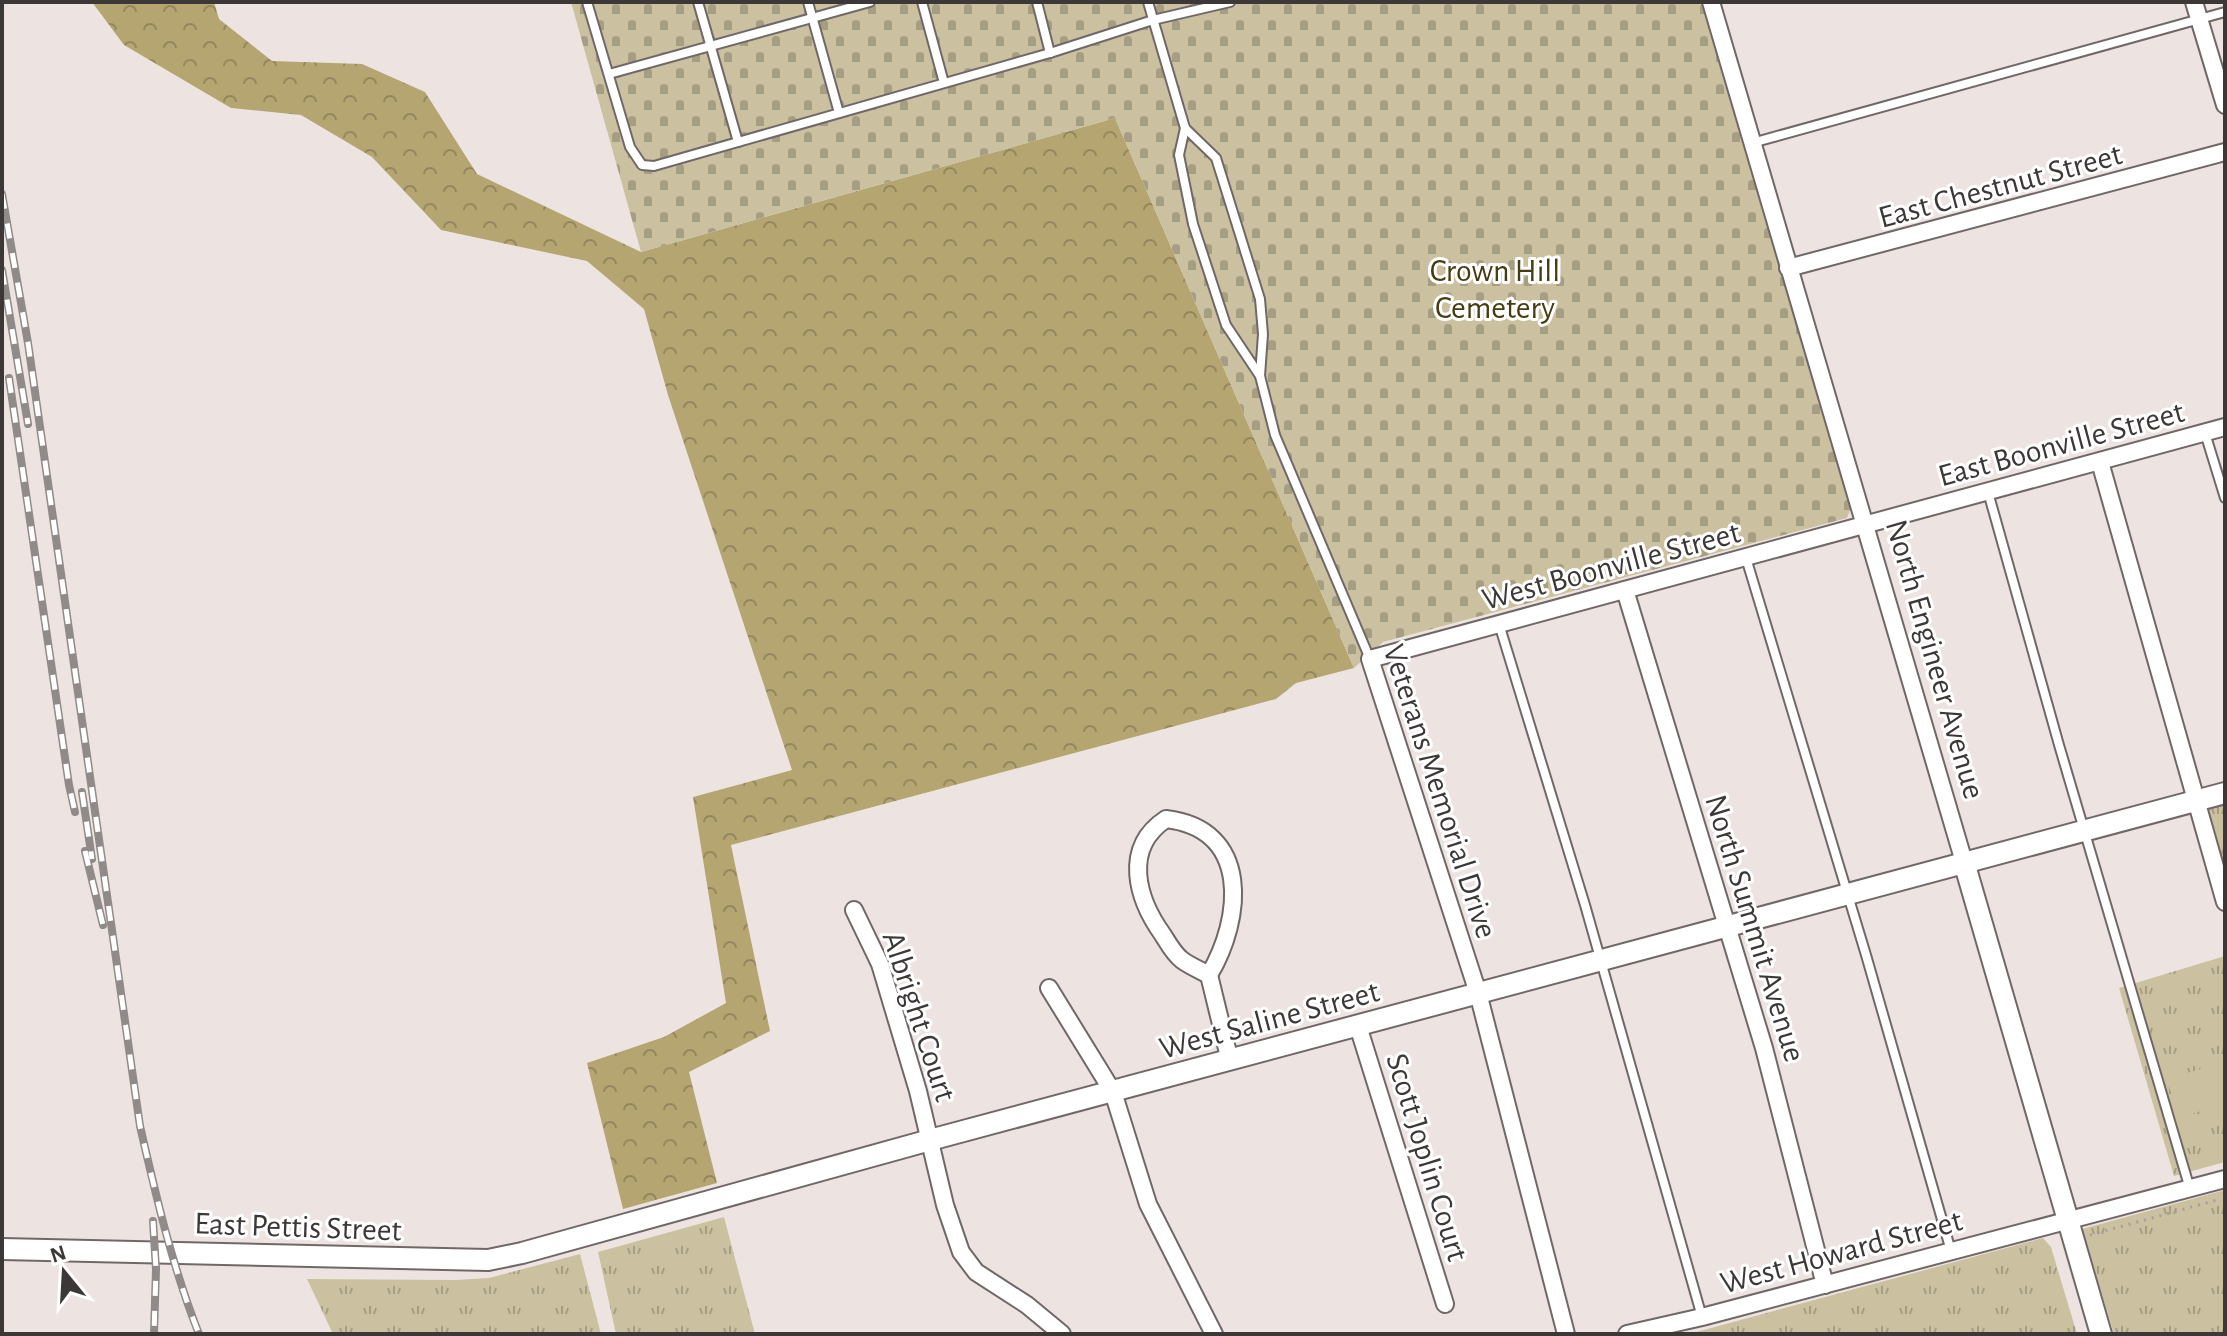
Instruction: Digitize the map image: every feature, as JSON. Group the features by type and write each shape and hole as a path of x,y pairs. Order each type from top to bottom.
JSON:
{"street":[{"name":"North Engineer Avenue","path":"1711,2 2101,1334"},
{"path":"2194,2 2225,105"},
{"name":"East Chestnut Street","path":"1788,268 2225,152"},
{"name":"East Boonville Street","path":"1866,526 2225,427"},
{"path":"2100,462 2225,902"},
{"name":"West Boonville Street","path":"1370,659 1866,526"},
{"name":"North Summit Avenue","path":"1625,590 1764,1048 1825,1285"},
{"name":"Veterans Memorial Drive","path":"1370,659 1478,993 1566,1334"},
{"name":"West Saline Street","path":"589,1235 930,1140 2225,793"},
{"path":"1209,975 1180,959 1141,898 1137,876 1141,850 1153,828 1166,819 1202,828 1223,851 1230,869 1234,893 1232,918 1223,952 1209,975 1230,1061"},
{"name":"Albright Court","path":"854,910 880,964 930,1140 945,1205 961,1252 976,1272 1027,1305 1062,1334"},
{"path":"1049,988 1113,1092 1148,1204 1214,1334"},
{"name":"Scott Joplin Court","path":"1358,1026 1445,1304"},
{"name":"West Howard Street","path":"1627,1334 2225,1179"},
{"name":"East Pettis Street","path":"2,1249 488,1260 589,1235"}],"lane":[{"path":"587,2 630,147 642,165 654,166 1050,53 1153,20 1230,2"},
{"path":"698,2 738,142"},
{"path":"808,2 839,113"},
{"path":"609,74 870,2"},
{"path":"922,2 944,83"},
{"path":"1037,2 1050,53"},
{"name":"Veterans Memorial Drive","path":"1148,2 1185,128 1179,155 1193,224 1226,325 1260,376"},
{"path":"1752,143 2225,12"},
{"name":"Veterans Memorial Drive","path":"1185,128 1216,158 1260,299 1263,334 1260,376 1275,435 1370,659"},
{"path":"2205,433 2225,498"},
{"path":"1988,492 2084,831 2191,1190"},
{"path":"1746,558 1848,893 1951,1251"},
{"path":"1499,624 1600,960 1702,1317"}],"path":[{"path":"2083,1237 2225,1198"}],"green space":[{"path":"92,2 214,2 219,19 272,61 362,64 425,92 477,174 641,252 1115,118 1354,668 1296,683 1276,699 731,845 770,1031 689,1072 717,1183 623,1209 587,1063 664,1037 726,1003 693,797 792,770 668,395 644,309 587,261 441,230 372,157 301,115 231,108 124,45"},
{"name":"Crown Hill Cemetery","path":"571,2 1703,2 1852,505 1847,518 1383,642 1354,668 1115,118 641,252"},
{"path":"2225,802 2225,874 2208,816 2209,806"},
{"path":"2225,956 2225,1162 2174,1176 2119,988"},
{"path":"2224,1062 2225,1104 2178,1118 2167,1079"},
{"path":"2225,1190 2225,1334 2114,1334 2082,1229"},
{"path":"724,1217 755,1334 616,1334 598,1252"},
{"path":"2043,1238 2051,1247 2077,1334 1689,1334"},
{"path":"580,1254 601,1334 333,1334 307,1279 489,1278"}],"railway":[{"path":"2,194 28,343 140,1126 173,1257 199,1334"},
{"path":"2,270 28,424"},
{"path":"9,378 75,812"},
{"path":"82,792 92,859"},
{"path":"85,851 103,925"},
{"path":"153,1221 156,1269 154,1334"}]}
